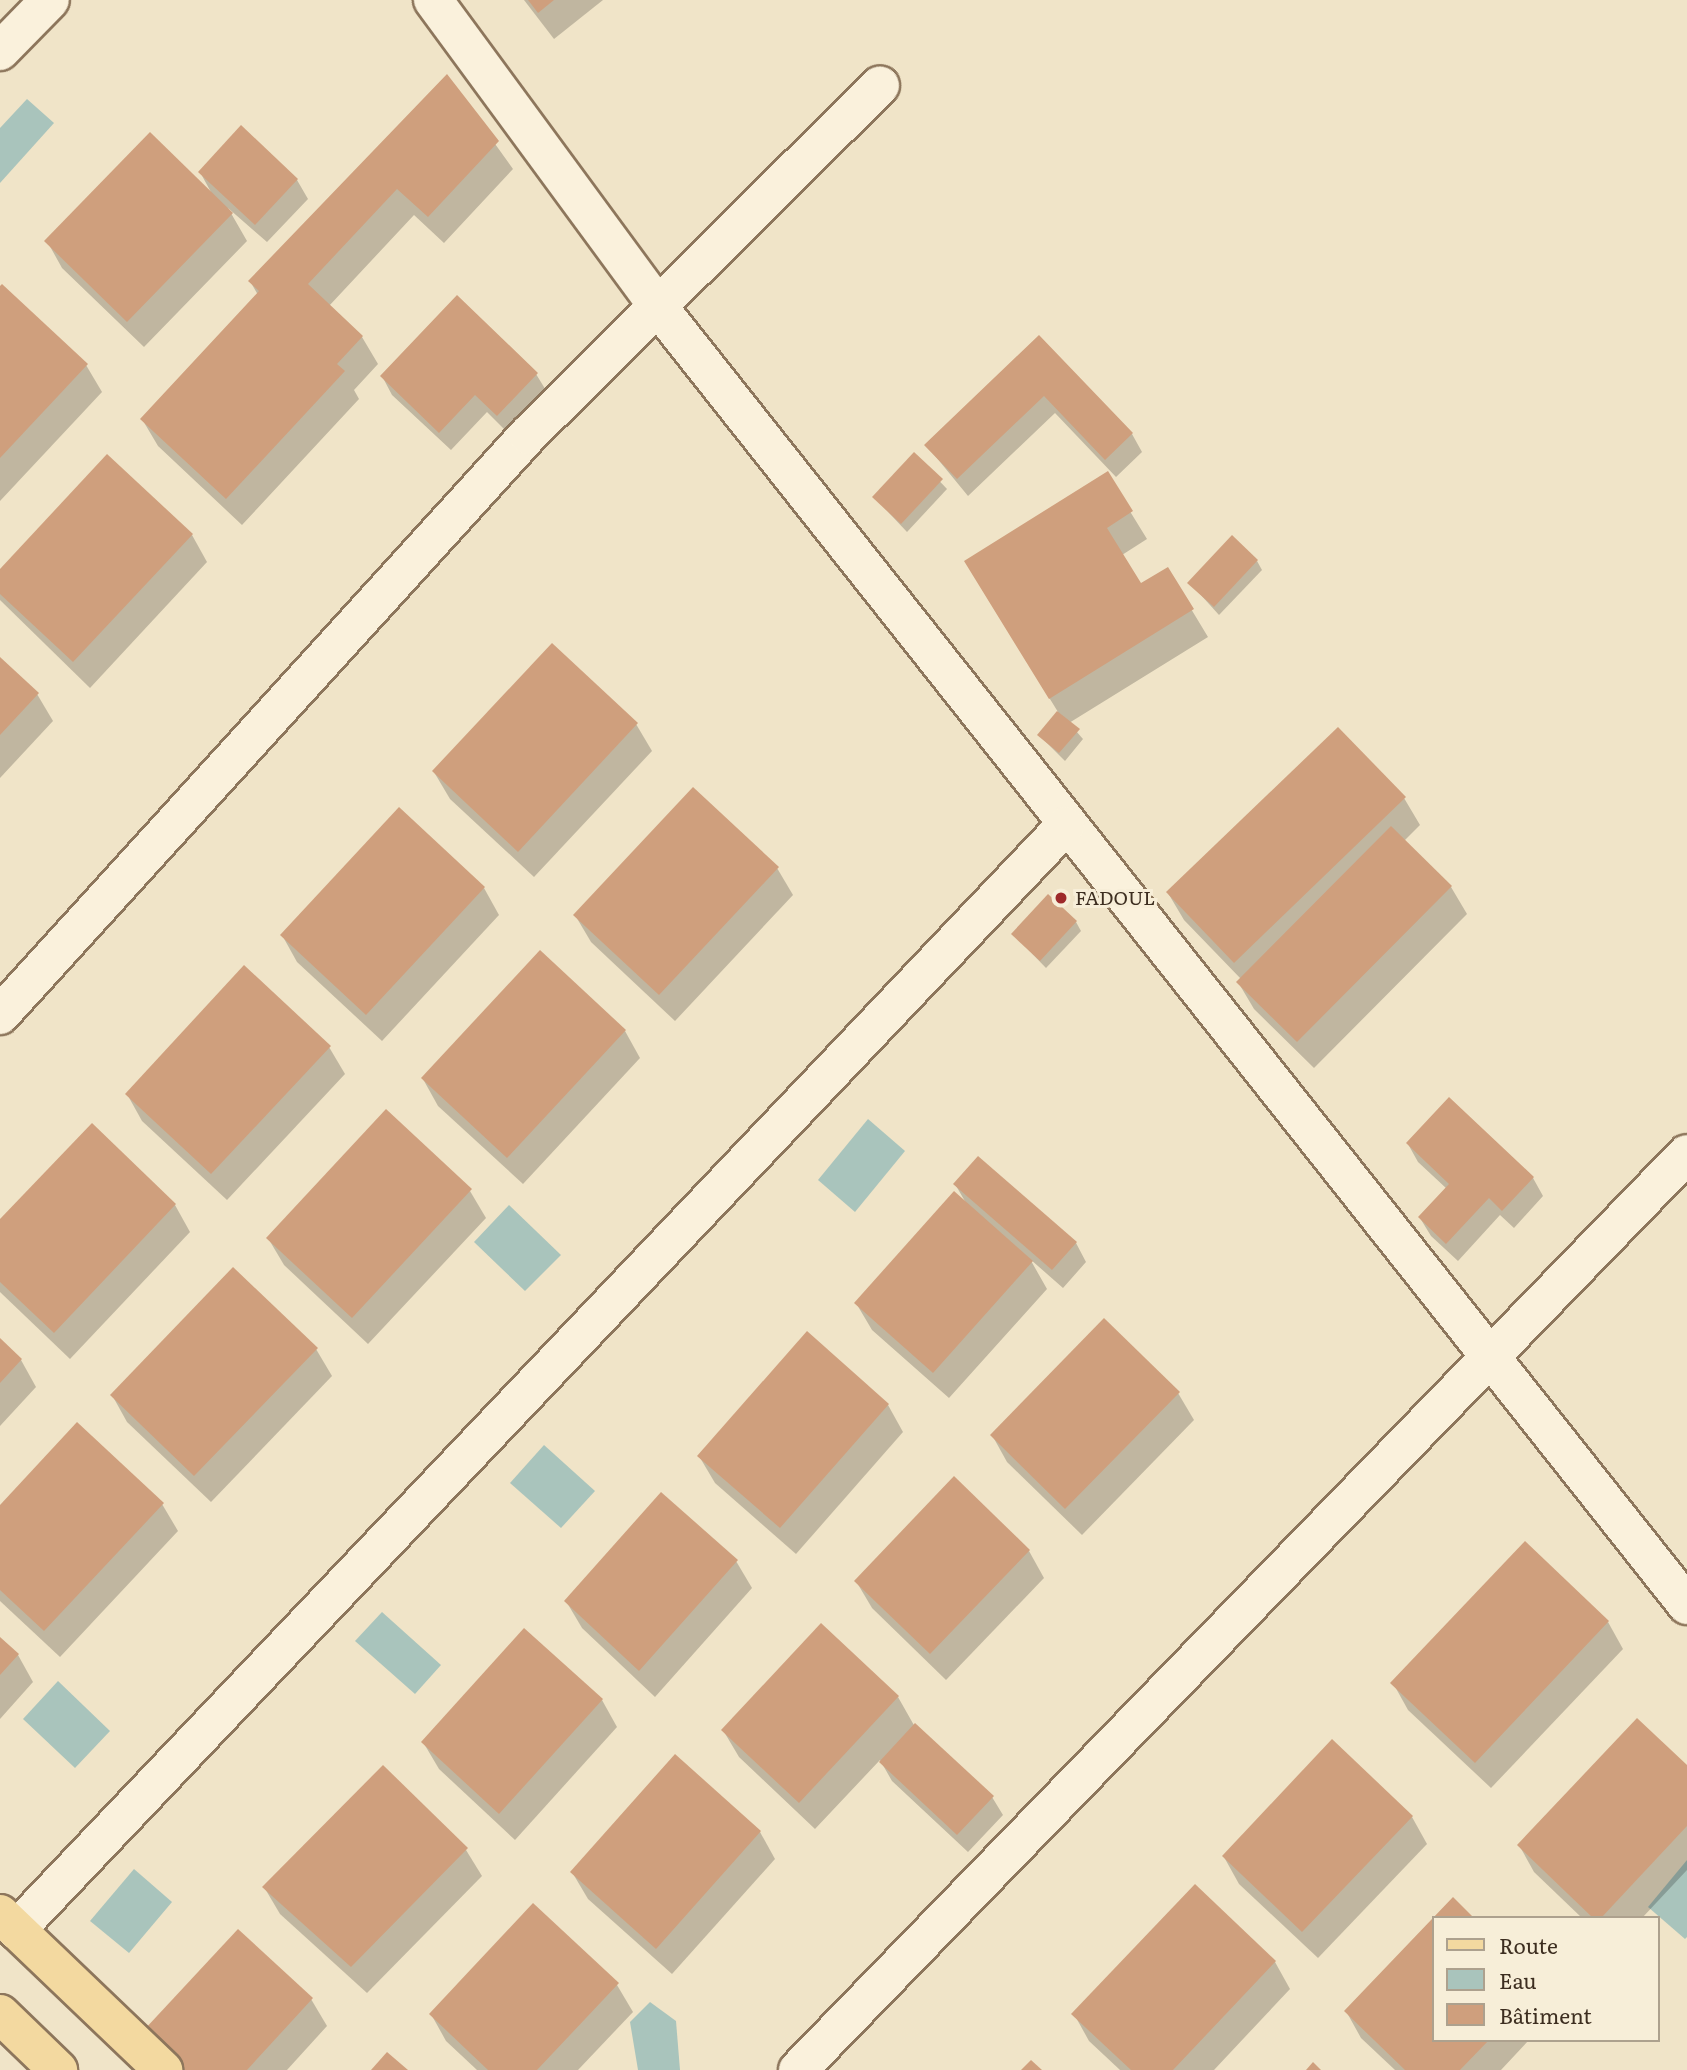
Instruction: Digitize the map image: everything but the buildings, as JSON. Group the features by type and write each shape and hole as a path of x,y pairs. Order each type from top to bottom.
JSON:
{"main road":[{"path":"8,1922 163,2070"},
{"path":"0,2014 58,2070"}],"street":[{"path":"0,51 50,0"},
{"path":"433,0 659,308 1065,826 1493,1357 1687,1605"},
{"path":"0,1015 528,435 659,308 880,85"},
{"path":"8,1922 1065,826"},
{"path":"798,2070 1493,1357 1687,1154"}],"water":[{"path":"27,99 54,123 0,183 0,128"},
{"path":"868,1119 905,1151 855,1212 818,1180"},
{"path":"509,1205 561,1255 525,1291 474,1242"},
{"path":"544,1445 595,1491 561,1528 510,1483"},
{"path":"382,1612 441,1665 415,1694 355,1641"},
{"path":"58,1681 110,1731 75,1768 23,1719"},
{"path":"1687,1860 1687,1937 1685,1939 1648,1907"},
{"path":"134,1869 172,1902 129,1953 90,1921"},
{"path":"650,2002 676,2021 680,2070 638,2070 630,2022"}],"place":[{"name":"FADOUL","path":"1061,898"}]}
